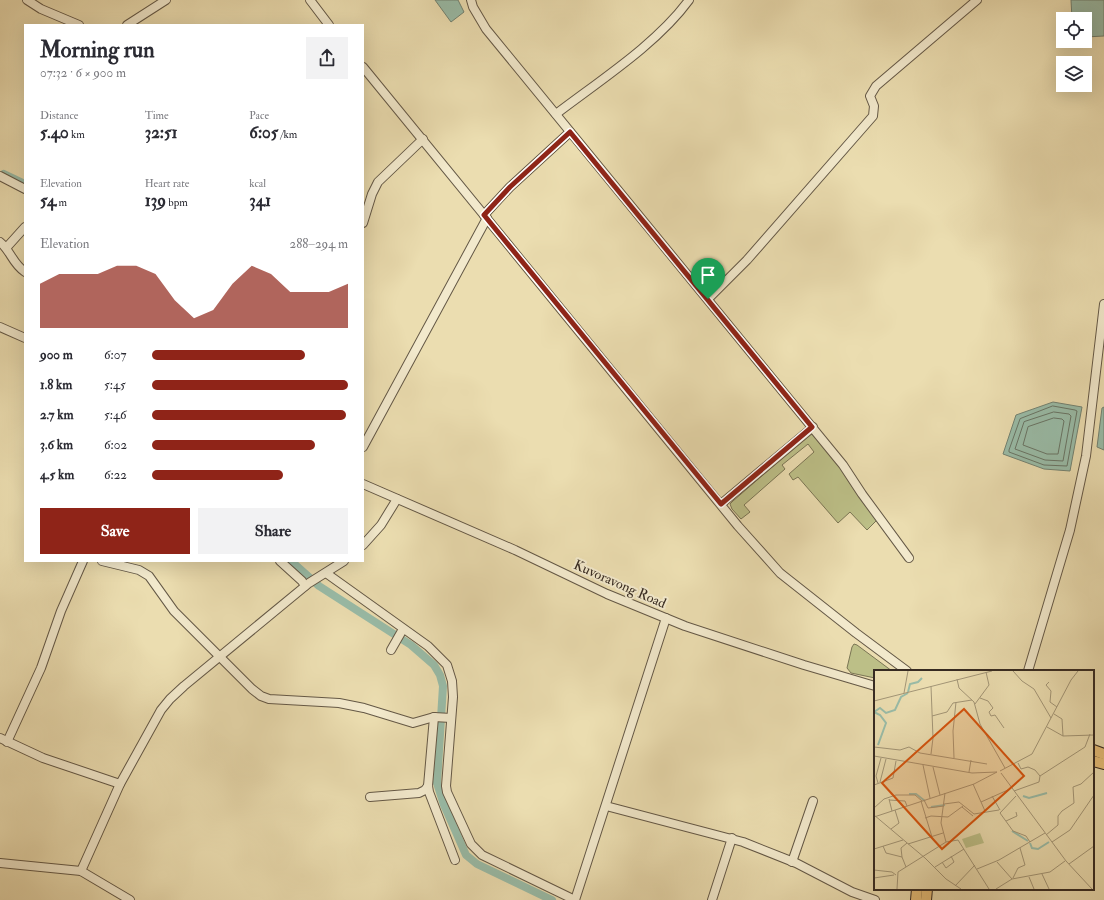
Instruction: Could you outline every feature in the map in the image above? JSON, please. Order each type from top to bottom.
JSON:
[{"type":"main road","points":[[1094,750],[1104,754]]},
{"type":"main road","points":[[1094,761],[1104,764]]},
{"type":"main road","points":[[916,900],[917,890]]},
{"type":"main road","points":[[926,900],[927,890]]},
{"type":"street","points":[[27,0],[41,9],[77,24]]},
{"type":"street","points":[[129,24],[166,0]]},
{"type":"street","points":[[310,0],[328,24]]},
{"type":"street","points":[[471,0],[473,7],[486,29],[843,464],[862,494],[909,558]]},
{"type":"street","points":[[556,114],[646,46],[690,0]]},
{"type":"street","points":[[708,299],[747,260],[873,116],[874,106],[870,96],[876,86],[976,0]]},
{"type":"street","points":[[364,68],[721,504],[780,573],[856,633],[907,670]]},
{"type":"street","points":[[364,445],[486,216],[510,187],[570,132]]},
{"type":"street","points":[[364,220],[372,194],[378,182],[423,139]]},
{"type":"street","points":[[0,176],[24,188]]},
{"type":"street","points":[[24,228],[3,245],[14,262],[24,271]]},
{"type":"street","points":[[1028,670],[1070,530],[1086,456],[1104,304]]},
{"type":"street","points":[[0,327],[24,338]]},
{"type":"street","points":[[721,504],[812,427]]},
{"type":"street","name":"Kuvoravong Road","points":[[364,484],[515,550],[607,594],[685,626],[804,665],[874,686]]},
{"type":"street","points":[[364,544],[381,525],[397,499]]},
{"type":"street","points":[[83,562],[61,611],[41,668],[3,740],[43,758],[120,784]]},
{"type":"street","points":[[106,562],[145,572],[174,611],[252,689],[261,696],[269,699],[339,703],[364,708],[413,723],[434,717],[451,718]]},
{"type":"street","points":[[281,562],[307,584]]},
{"type":"street","points":[[81,871],[120,784],[161,710],[170,699],[307,584],[342,562]]},
{"type":"street","points":[[326,573],[428,646],[447,665],[452,681],[453,697],[446,786],[447,792],[471,844],[482,855],[575,900],[666,618]]},
{"type":"street","points":[[391,650],[403,629]]},
{"type":"street","points":[[434,717],[428,786],[455,860]]},
{"type":"street","points":[[370,797],[419,793],[425,790],[428,786]]},
{"type":"street","points":[[792,862],[813,801]]},
{"type":"street","points":[[606,806],[732,838],[792,862],[852,892],[875,900]]},
{"type":"street","points":[[712,900],[732,838]]},
{"type":"street","points":[[0,863],[81,871],[130,900]]},
{"type":"green space","points":[[810,434],[812,434],[841,466],[878,519],[867,530],[850,512],[838,523],[798,477],[793,480],[789,474],[814,452],[808,444],[782,465],[785,469],[744,505],[750,512],[741,519],[732,509],[730,504],[733,501]]},
{"type":"green space","points":[[854,644],[857,645],[891,670],[874,670],[874,678],[851,673],[847,668]]},
{"type":"water","points":[[435,0],[458,0],[464,12],[451,22]]},
{"type":"water","points":[[1071,0],[1104,0],[1104,36],[1092,37],[1092,12],[1072,12]]},
{"type":"water","points":[[1053,402],[1082,407],[1070,471],[1044,469],[1003,454],[1016,415]]},
{"type":"water","points":[[1104,407],[1104,450],[1097,447],[1102,408]]},
{"type":"waterway","points":[[4,174],[24,184]]},
{"type":"waterway","points":[[292,562],[319,586],[411,645],[434,665],[440,675],[443,686],[437,783],[444,805],[466,855],[477,864],[552,900]]},
{"type":"route","points":[[570,132],[708,299],[812,427],[721,504],[484,215],[510,187],[570,132]]}]
